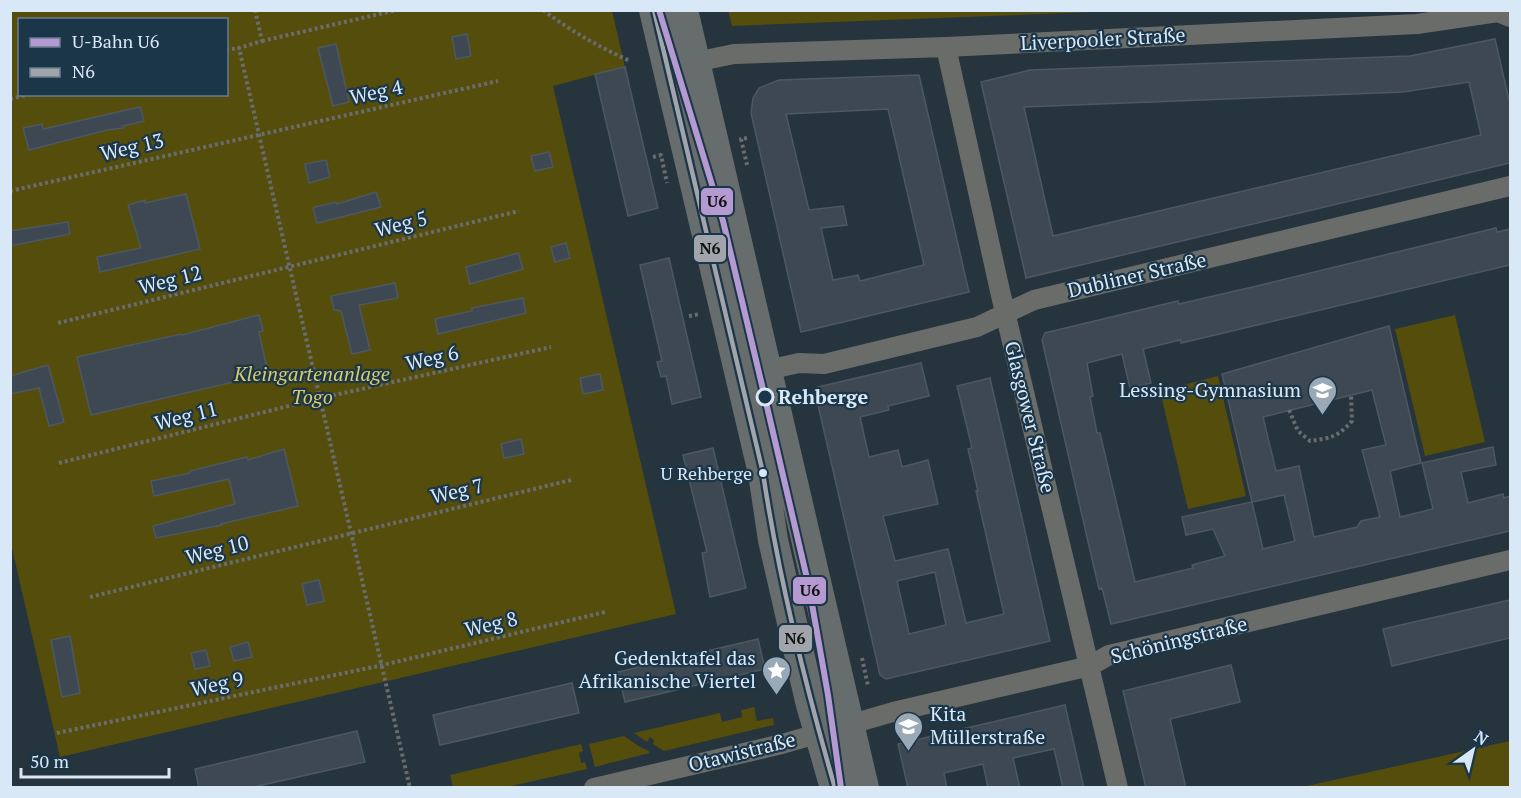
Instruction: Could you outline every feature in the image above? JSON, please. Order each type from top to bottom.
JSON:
[{"type":"main road","points":[[654,10],[763,473],[772,540],[810,701],[835,788]]},
{"type":"main road","points":[[683,10],[864,788]]},
{"type":"street","name":"Liverpooler Straße","points":[[695,62],[734,54],[946,47],[1416,24],[1498,12],[1510,17]]},
{"type":"street","name":"Glasgower Straße","points":[[946,47],[1005,313],[1118,788]]},
{"type":"street","name":"Dubliner Straße","points":[[767,370],[799,363],[824,364],[976,327],[1034,300],[1510,186]]},
{"type":"street","name":"Schöningstraße","points":[[820,732],[893,712],[1090,666],[1109,655],[1510,560]]},
{"type":"street","name":"Otawistraße","points":[[594,788],[782,744],[820,732]]},
{"type":"path","points":[[255,10],[262,42]]},
{"type":"path","points":[[228,50],[397,10]]},
{"type":"path","points":[[543,10],[565,27],[630,61]]},
{"type":"path","points":[[239,48],[410,788]]},
{"type":"path","name":"Weg 4","points":[[260,133],[498,81]]},
{"type":"path","name":"Weg 13","points":[[10,190],[260,133]]},
{"type":"path","points":[[747,138],[741,140],[747,165]]},
{"type":"path","points":[[653,157],[661,156],[667,183]]},
{"type":"path","name":"Weg 5","points":[[290,267],[519,211]]},
{"type":"path","name":"Weg 12","points":[[58,323],[290,267]]},
{"type":"path","points":[[689,316],[699,314]]},
{"type":"path","name":"Weg 6","points":[[321,398],[550,347]]},
{"type":"path","points":[[1289,410],[1298,431],[1310,441],[1327,439],[1341,433],[1352,421],[1351,396]]},
{"type":"path","name":"Weg 11","points":[[59,463],[321,398]]},
{"type":"path","name":"Weg 7","points":[[351,532],[571,480]]},
{"type":"path","name":"Weg 10","points":[[90,597],[351,532]]},
{"type":"path","name":"Weg 8","points":[[383,665],[605,612]]},
{"type":"path","points":[[862,658],[868,686]]},
{"type":"path","name":"Weg 9","points":[[57,733],[383,665]]},
{"type":"green space","points":[[728,10],[1118,10],[1118,11],[732,26]]},
{"type":"green space","name":"Kleingartenanlage Togo","points":[[10,11],[612,11],[625,67],[553,86],[676,614],[60,757],[11,544]]},
{"type":"green space","points":[[1455,315],[1485,442],[1425,456],[1395,329]]},
{"type":"green space","points":[[1218,376],[1246,496],[1188,509],[1160,391]]},
{"type":"green space","points":[[754,707],[757,721],[773,718],[774,725],[664,751],[653,744],[654,740],[650,737],[647,742],[634,733],[720,713],[722,722],[742,717],[741,710]]},
{"type":"green space","points":[[624,736],[649,753],[595,767],[589,744]]},
{"type":"green space","points":[[1510,741],[1510,787],[1302,787]]},
{"type":"green space","points":[[581,744],[583,751],[579,753],[581,763],[585,762],[587,769],[507,787],[453,787],[450,775]]},
{"type":"building","points":[[467,34],[471,56],[456,59],[452,37]]},
{"type":"building","points":[[1495,39],[1510,104],[1510,163],[1026,278],[981,82],[1030,70],[1410,56]],"holes":[[[1469,82],[1481,135],[1053,236],[1024,107],[1403,92]]]},
{"type":"building","points":[[336,44],[349,102],[333,106],[318,48]]},
{"type":"building","points":[[625,67],[658,208],[628,216],[595,74]]},
{"type":"building","points":[[919,75],[969,292],[801,332],[751,113],[753,98],[759,88],[779,80]],"holes":[[[888,109],[924,265],[860,281],[858,275],[833,280],[821,228],[847,225],[843,206],[809,210],[786,114]]]},
{"type":"building","points":[[140,107],[144,121],[123,126],[124,128],[107,130],[29,150],[23,128],[42,124],[43,129]]},
{"type":"building","points":[[549,152],[553,167],[535,171],[531,156]]},
{"type":"building","points":[[326,160],[330,177],[309,183],[305,164]]},
{"type":"building","points":[[376,192],[381,207],[317,223],[313,208],[336,202],[337,204]]},
{"type":"building","points":[[186,194],[200,249],[100,272],[97,257],[141,248],[128,205]]},
{"type":"building","points":[[68,222],[70,234],[10,246],[10,231]]},
{"type":"building","points":[[1496,228],[1497,232],[1510,229],[1510,265],[1181,343],[1180,340],[1143,349],[1151,383],[1130,388],[1122,354],[1087,363],[1093,396],[1090,397],[1097,433],[1100,433],[1135,582],[1193,568],[1192,565],[1225,556],[1213,529],[1186,535],[1182,517],[1252,502],[1222,374],[1389,326],[1421,463],[1390,471],[1400,517],[1433,509],[1422,463],[1493,447],[1496,465],[1461,472],[1468,503],[1503,494],[1504,498],[1510,496],[1510,531],[1111,624],[1102,588],[1099,589],[1042,340],[1045,333],[1178,301],[1179,304]],"holes":[[[1372,390],[1386,445],[1362,450],[1380,517],[1361,521],[1357,527],[1314,537],[1299,466],[1276,471],[1263,417]],[[1284,495],[1295,541],[1263,549],[1252,502]]]},
{"type":"building","points":[[566,243],[570,258],[555,262],[551,247]]},
{"type":"building","points":[[518,253],[523,269],[470,284],[466,267]]},
{"type":"building","points":[[669,258],[701,397],[672,404],[666,376],[661,377],[657,362],[662,361],[640,265]]},
{"type":"building","points":[[395,283],[398,298],[359,305],[370,350],[352,354],[341,311],[334,310],[331,296]]},
{"type":"building","points":[[523,298],[526,313],[438,334],[435,319],[472,311],[472,308]]},
{"type":"building","points":[[259,315],[263,331],[259,332],[268,374],[91,415],[77,357],[182,335]]},
{"type":"building","points":[[921,363],[929,396],[888,406],[889,410],[860,417],[869,457],[898,450],[902,467],[928,460],[938,504],[883,516],[895,561],[948,549],[966,623],[1004,614],[976,491],[978,491],[968,449],[972,448],[957,386],[990,378],[1050,641],[886,679],[880,675],[815,392],[818,387]],"holes":[[[935,572],[946,625],[909,634],[897,581]]]},
{"type":"building","points":[[48,365],[64,422],[49,426],[39,388],[10,394],[10,376]]},
{"type":"building","points":[[600,374],[603,390],[583,394],[580,378]]},
{"type":"building","points":[[521,439],[524,454],[504,458],[501,444]]},
{"type":"building","points":[[713,448],[746,588],[710,597],[702,553],[707,552],[683,455]]},
{"type":"building","points":[[284,449],[298,506],[222,525],[156,538],[153,526],[235,504],[229,479],[154,496],[151,481],[247,457],[248,460]]},
{"type":"building","points":[[319,580],[324,601],[307,605],[302,584]]},
{"type":"building","points":[[1510,600],[1510,638],[1392,666],[1383,629]]},
{"type":"building","points":[[70,636],[80,693],[62,697],[51,640]]},
{"type":"building","points":[[758,639],[765,669],[625,702],[618,672]]},
{"type":"building","points":[[248,642],[252,657],[234,661],[230,647]]},
{"type":"building","points":[[206,650],[210,666],[195,669],[191,653]]},
{"type":"building","points":[[1231,665],[1240,702],[1170,719],[1186,788],[1146,788],[1123,691]]},
{"type":"building","points":[[572,683],[579,713],[440,745],[433,715]]},
{"type":"building","points":[[1065,705],[1084,788],[1063,788],[1054,749],[1013,758],[1020,788],[988,788],[983,764],[944,773],[947,788],[908,788],[898,744]]},
{"type":"building","points":[[357,731],[365,762],[249,788],[199,788],[195,769]]},
{"type":"metro line","name":"U6","points":[[659,10],[723,221],[765,398],[809,587],[841,788]]},
{"type":"transit line","name":"N6","points":[[654,10],[763,473],[794,632],[835,788]]},
{"type":"place","name":"Rehberge","points":[[765,397]]},
{"type":"place","name":"Lessing-Gymnasium","points":[[1322,416]]},
{"type":"place","name":"U Rehberge","points":[[763,473]]},
{"type":"place","name":"Gedenktafel das Afrikanische Viertel","points":[[777,696]]},
{"type":"place","name":"Kita Müllerstraße","points":[[909,752]]}]
